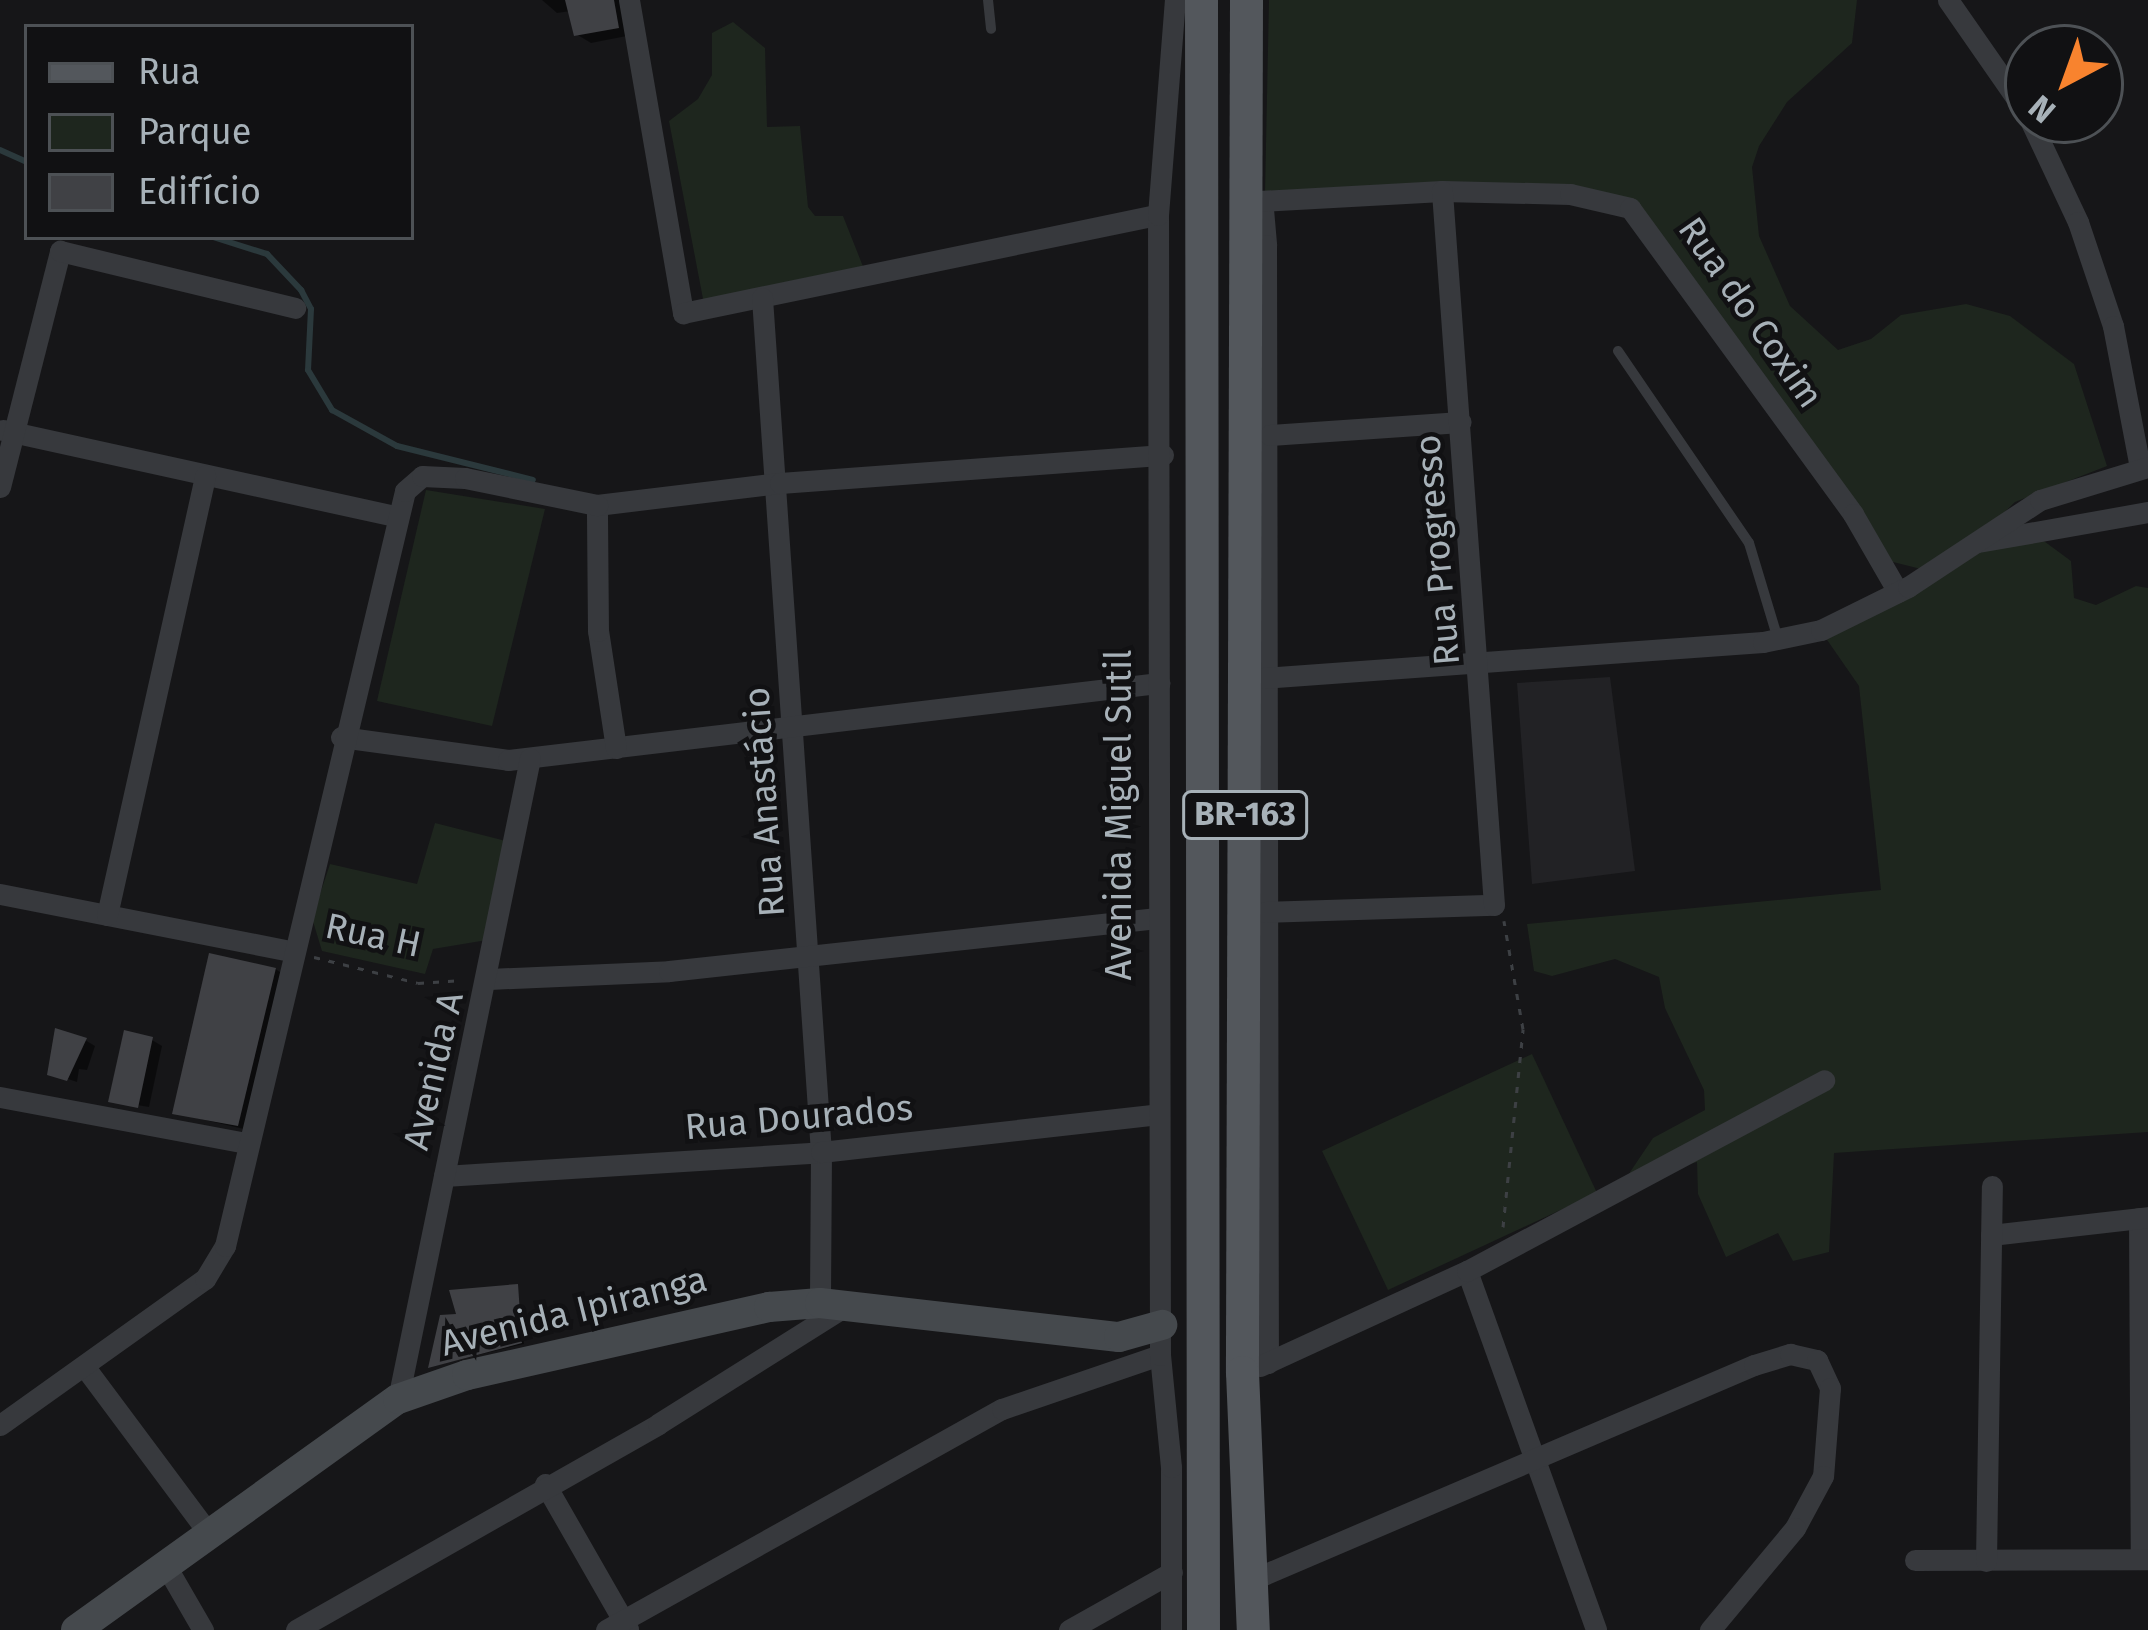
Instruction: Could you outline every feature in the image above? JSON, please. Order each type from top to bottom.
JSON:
[{"type":"main road","name":"BR-163","points":[[1201,0],[1203,1630]]},
{"type":"main road","name":"BR-163","points":[[1246,0],[1252,198],[1253,1630]]},
{"type":"street","points":[[629,0],[683,313],[1158,215]]},
{"type":"street","name":"Avenida Miguel Sutil","points":[[1172,1630],[1161,1340],[1158,215],[1175,0]]},
{"type":"street","points":[[1948,0],[2004,81]]},
{"type":"street","points":[[1263,678],[1481,664],[1778,638],[1821,630],[1898,592],[2040,500],[2144,468],[2113,326],[2078,221],[2042,144]]},
{"type":"street","name":"Rua do Coxim","points":[[1252,198],[1442,191],[1570,194],[1642,216],[1853,514],[1898,592]]},
{"type":"street","name":"Rua Progresso","points":[[1442,191],[1481,664],[1494,905]]},
{"type":"street","points":[[1252,198],[1270,435],[1255,1367],[1467,1271],[1823,1080]]},
{"type":"street","points":[[0,487],[7,431],[60,251],[295,308]]},
{"type":"street","name":"Rua Anastácio","points":[[762,298],[781,483],[792,728],[832,1305]]},
{"type":"street","points":[[1270,435],[1461,422]]},
{"type":"street","points":[[7,431],[394,516]]},
{"type":"street","points":[[0,1424],[205,1279],[225,1246],[245,1143],[394,516],[422,476],[598,505],[781,483],[1162,455]]},
{"type":"street","points":[[107,915],[205,476]]},
{"type":"street","points":[[598,505],[598,631],[616,748]]},
{"type":"street","points":[[1967,544],[2148,512]]},
{"type":"street","points":[[341,736],[530,758],[1159,683]]},
{"type":"street","name":"Avenida A","points":[[398,1399],[489,979],[530,758]]},
{"type":"street","name":"Rua H","points":[[0,894],[291,951]]},
{"type":"street","points":[[1264,912],[1494,905]]},
{"type":"street","points":[[489,979],[669,971],[1157,918]]},
{"type":"street","points":[[0,1097],[245,1143]]},
{"type":"street","name":"Rua Dourados","points":[[444,1176],[820,1152],[1160,1114]]},
{"type":"street","points":[[1986,1561],[1992,1186]]},
{"type":"street","points":[[1915,1560],[2144,1559],[2144,1218],[1991,1235]]},
{"type":"street","points":[[1467,1271],[1596,1630]]},
{"type":"street","points":[[296,1630],[545,1484],[832,1305]]},
{"type":"street","name":"Avenida Ipiranga","points":[[76,1630],[398,1399],[679,1324],[832,1305],[1161,1340]]},
{"type":"street","points":[[545,1484],[619,1627],[1002,1409],[1161,1340]]},
{"type":"street","points":[[1254,1580],[1754,1365],[1790,1354],[1816,1360],[1830,1388],[1823,1476],[1795,1528],[1710,1630]]},
{"type":"street","points":[[84,1366],[209,1534]]},
{"type":"street","points":[[166,1566],[202,1630]]},
{"type":"street","points":[[1069,1630],[1172,1572]]},
{"type":"lane","points":[[988,0],[991,29]]},
{"type":"lane","points":[[1618,351],[1749,543],[1778,638]]},
{"type":"path","points":[[1494,905],[1522,1029],[1500,1253]]},
{"type":"path","name":"Rua H","points":[[291,951],[418,983],[489,979]]},
{"type":"shaded area","points":[[1610,677],[1635,871],[1532,884],[1517,683]]},
{"type":"green space","points":[[1269,0],[1857,0],[1852,43],[1787,102],[1759,146],[1752,167],[1759,236],[1790,306],[1838,350],[1871,339],[1901,315],[1966,304],[2010,316],[2074,364],[2107,466],[2015,502],[1959,556],[2033,533],[2071,561],[2074,598],[2096,605],[2136,586],[2148,588],[2148,1132],[1834,1153],[1829,1252],[1793,1261],[1778,1233],[1726,1257],[1698,1194],[1697,1162],[1622,1184],[1653,1138],[1705,1110],[1704,1090],[1665,1008],[1659,977],[1615,959],[1552,976],[1534,971],[1527,924],[1881,890],[1859,686],[1823,634],[1937,573],[1889,561],[1612,196],[1265,193]]},
{"type":"green space","points":[[733,22],[765,48],[767,127],[800,126],[808,207],[815,216],[843,216],[864,269],[704,304],[669,121],[698,99],[712,75],[712,33]]},
{"type":"green space","points":[[426,490],[545,509],[492,726],[377,701]]},
{"type":"green space","points":[[435,823],[506,841],[487,940],[433,949],[425,974],[322,951],[312,918],[330,864],[417,884]]},
{"type":"green space","points":[[1532,1054],[1597,1193],[1388,1290],[1322,1151]]},
{"type":"building","points":[[565,0],[614,0],[619,28],[574,36]]},
{"type":"building","points":[[209,953],[276,968],[238,1126],[172,1114]]},
{"type":"building","points":[[55,1028],[87,1038],[67,1081],[47,1075]]},
{"type":"building","points":[[124,1030],[153,1037],[138,1108],[108,1102]]},
{"type":"building","points":[[518,1284],[522,1343],[428,1368],[440,1315],[456,1314],[449,1290]]},
{"type":"waterway","points":[[0,150],[24,161]]},
{"type":"waterway","points":[[223,240],[267,254],[301,290],[311,309],[308,370],[332,410],[397,446],[533,480]]}]
